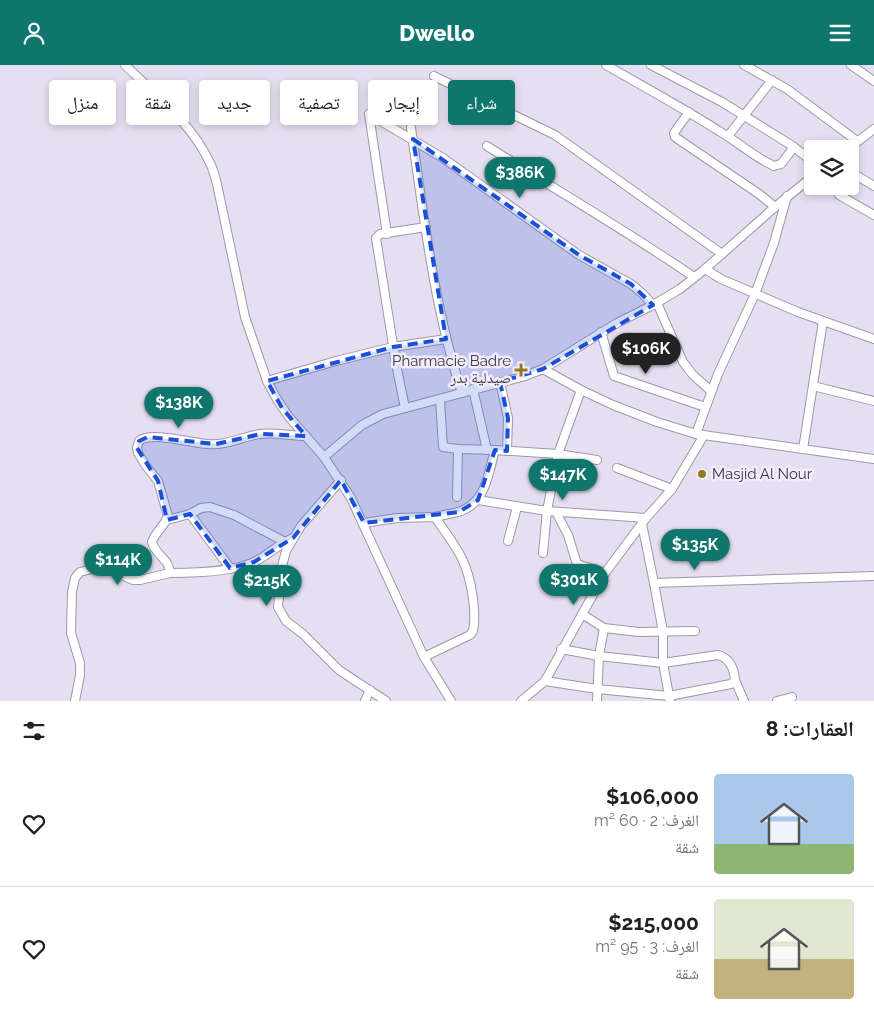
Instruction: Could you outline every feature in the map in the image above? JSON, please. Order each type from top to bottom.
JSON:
[{"type":"street","points":[[125,65],[188,128],[210,162],[217,184],[244,317],[267,381],[282,408],[341,480],[364,523],[424,657],[451,701]]},
{"type":"street","points":[[606,65],[689,112],[774,167],[782,164],[794,147]]},
{"type":"street","points":[[651,65],[745,116],[804,155]]},
{"type":"street","points":[[744,65],[772,80],[816,109],[857,140]]},
{"type":"street","points":[[851,65],[874,81]]},
{"type":"street","points":[[434,76],[555,135],[722,254]]},
{"type":"street","points":[[728,137],[772,80]]},
{"type":"street","points":[[689,112],[674,133],[677,139],[716,164],[775,207]]},
{"type":"street","points":[[387,234],[369,114],[443,158],[579,255],[631,284],[655,304],[683,362],[693,375],[711,391]]},
{"type":"street","points":[[411,128],[446,339],[462,393]]},
{"type":"street","points":[[859,140],[873,131]]},
{"type":"street","points":[[487,146],[642,242],[694,277]]},
{"type":"street","points":[[859,178],[874,186]]},
{"type":"street","points":[[324,457],[362,425],[383,414],[440,400],[472,389],[525,376],[543,369],[602,332],[655,304],[694,277],[804,183]]},
{"type":"street","points":[[839,195],[874,215]]},
{"type":"street","points":[[696,434],[711,391],[755,294],[774,243],[787,197]]},
{"type":"street","points":[[405,408],[376,240],[378,235],[426,227]]},
{"type":"street","points":[[705,269],[721,279],[755,294],[874,339]]},
{"type":"street","points":[[803,449],[823,321]]},
{"type":"street","points":[[602,332],[614,376],[705,407]]},
{"type":"street","points":[[267,381],[393,347],[446,339]]},
{"type":"street","points":[[543,369],[581,391],[626,410],[696,434],[874,459]]},
{"type":"street","points":[[500,382],[508,418],[507,451]]},
{"type":"street","points":[[813,386],[874,401]]},
{"type":"street","points":[[364,523],[397,517],[435,517],[459,512],[472,506],[478,500],[484,490],[491,450],[472,389]]},
{"type":"street","points":[[543,553],[547,511],[558,454],[581,391]]},
{"type":"street","points":[[440,400],[443,424],[442,445],[446,448],[558,454],[597,460]]},
{"type":"street","points":[[170,573],[166,560],[155,551],[152,542],[167,520],[168,515],[158,481],[138,453],[138,443],[142,439],[154,437],[228,444],[261,434],[306,436]]},
{"type":"street","points":[[521,701],[545,681],[605,573],[644,521],[672,489],[704,435]]},
{"type":"street","points":[[457,497],[458,449]]},
{"type":"street","points":[[617,468],[672,489]]},
{"type":"street","points":[[341,480],[313,511],[286,551],[282,567],[278,607],[286,621],[303,634],[339,670],[386,701]]},
{"type":"street","points":[[478,500],[547,511],[644,521]]},
{"type":"street","points":[[167,520],[190,514],[201,508],[210,507],[219,509],[284,542]]},
{"type":"street","points":[[508,541],[517,507]]},
{"type":"street","points":[[556,511],[568,535],[577,564],[605,573]]},
{"type":"street","points":[[190,514],[230,568]]},
{"type":"street","points":[[424,657],[470,635],[475,625],[474,605],[466,570],[458,551],[435,517]]},
{"type":"street","points":[[644,521],[663,632],[663,663],[669,698]]},
{"type":"street","points":[[76,701],[80,663],[71,633],[72,592],[75,578],[80,572],[99,567],[134,580],[140,580],[170,573],[190,573],[230,568],[254,562],[293,538]]},
{"type":"street","points":[[654,583],[874,576]]},
{"type":"street","points":[[582,614],[604,628],[663,632],[695,631]]},
{"type":"street","points":[[597,701],[599,656],[604,628]]},
{"type":"street","points":[[562,649],[599,656],[663,663],[718,655],[724,656],[730,661],[735,680],[744,701]]},
{"type":"street","points":[[545,681],[597,689],[628,697],[669,698],[731,684],[735,680]]},
{"type":"street","points":[[364,701],[370,690]]},
{"type":"street","points":[[777,701],[792,697]]},
{"type":"highlighted area","points":[[413,139],[579,255],[631,284],[653,305],[543,369],[500,382],[508,418],[507,451],[495,450],[478,500],[459,512],[364,523],[341,480],[293,538],[254,562],[230,568],[190,514],[167,520],[158,481],[137,448],[139,441],[148,437],[216,444],[261,434],[306,436],[282,408],[267,381],[393,347],[446,339]]},
{"type":"place","name":"Pharmacie Badre صيدلية بدر","points":[[521,370]]},
{"type":"place","name":"Masjid Al Nour","points":[[702,474]]}]
